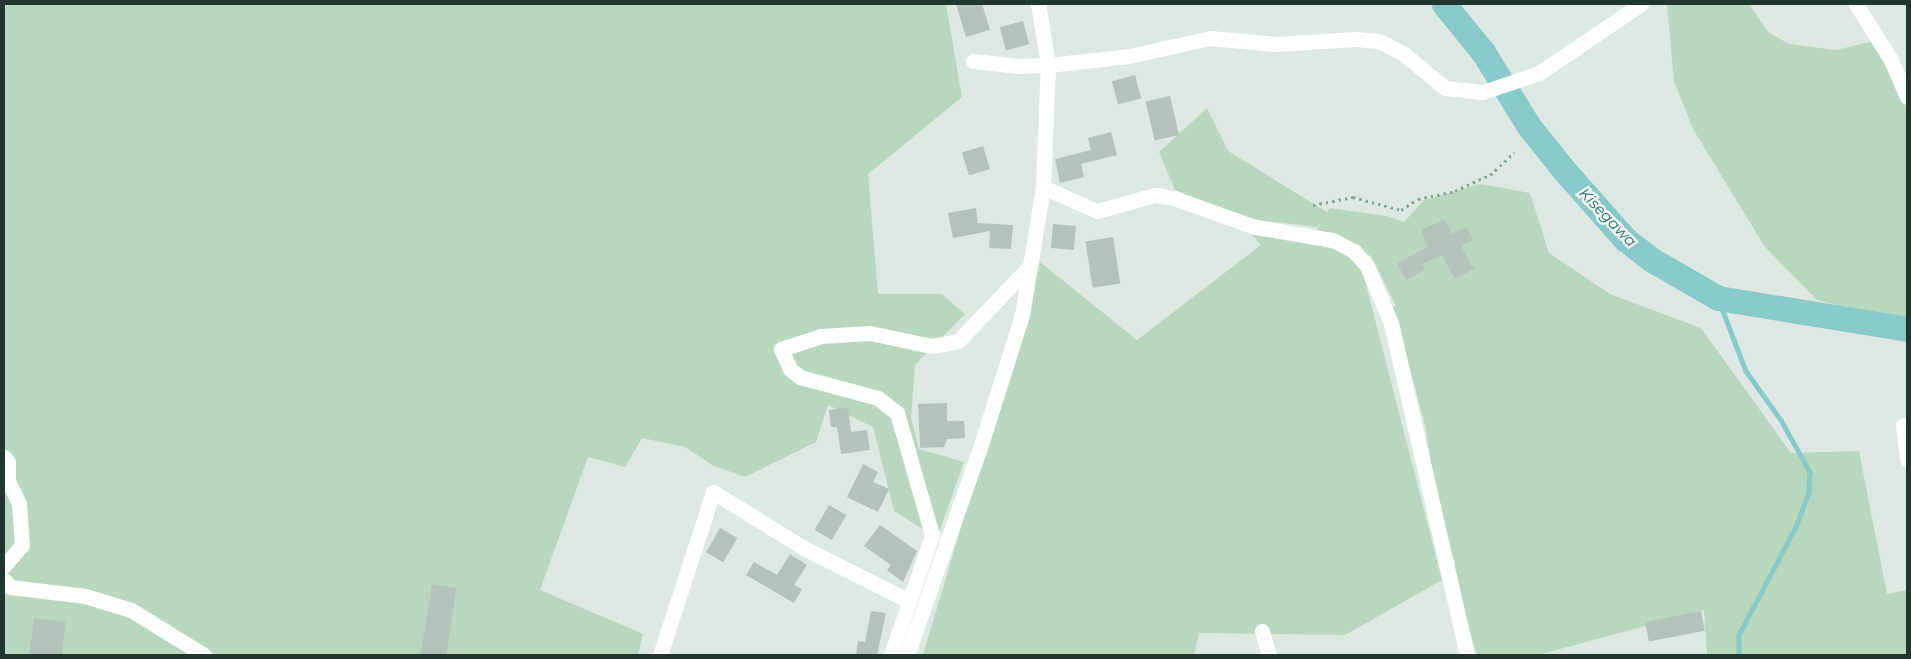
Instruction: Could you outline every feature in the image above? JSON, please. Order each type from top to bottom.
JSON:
[{"type":"street","points":[[907,655],[980,448],[1022,315],[1043,187],[1048,65],[1038,4]]},
{"type":"street","points":[[973,61],[1018,66],[1048,65],[1129,56],[1210,38],[1276,44],[1354,39],[1379,41],[1396,50],[1445,88],[1483,92],[1539,73],[1641,4]]},
{"type":"street","points":[[1856,4],[1891,60],[1907,97]]},
{"type":"street","points":[[1043,187],[1097,211],[1155,195],[1174,198],[1255,226],[1333,240],[1354,251],[1370,273],[1391,323],[1467,655]]},
{"type":"street","points":[[891,655],[932,535],[897,413],[878,398],[800,376],[790,369],[781,349],[821,336],[870,333],[931,346],[958,341],[1030,265]]},
{"type":"street","points":[[1903,425],[1907,460]]},
{"type":"street","points":[[4,457],[8,462],[8,481],[20,504],[22,545],[4,566]]},
{"type":"street","points":[[660,655],[713,492],[804,548],[909,601]]},
{"type":"street","points":[[4,580],[10,587],[85,596],[131,610],[204,655]]},
{"type":"street","points":[[1262,631],[1268,655]]},
{"type":"path","points":[[1313,205],[1353,197],[1401,210],[1418,199],[1455,191],[1490,175],[1514,153]]},
{"type":"green space","points":[[4,4],[946,4],[962,97],[868,174],[878,294],[942,294],[965,314],[915,365],[911,418],[919,449],[964,462],[940,530],[927,532],[894,511],[873,427],[828,405],[816,442],[745,477],[714,466],[685,447],[642,438],[625,467],[588,457],[540,590],[643,634],[638,655],[4,655]]},
{"type":"green space","points":[[1667,4],[1749,4],[1768,32],[1789,44],[1836,50],[1878,40],[1907,108],[1907,324],[1817,300],[1765,247],[1693,129],[1674,81]]},
{"type":"green space","points":[[1207,108],[1228,151],[1327,212],[1330,208],[1386,216],[1404,222],[1424,200],[1480,184],[1530,193],[1549,253],[1610,294],[1701,328],[1791,453],[1859,451],[1887,594],[1907,590],[1907,655],[1707,655],[1704,610],[1538,655],[1477,655],[1469,628],[1455,607],[1455,560],[1443,553],[1426,429],[1393,306],[1396,306],[1371,256],[1315,233],[1320,224],[1316,227],[1243,218],[1175,190],[1159,152]]},
{"type":"green space","points":[[1241,222],[1359,257],[1442,580],[1345,635],[1199,633],[1194,655],[923,655],[1040,262],[1137,340],[1261,245]]},
{"type":"building","points":[[956,4],[982,4],[990,30],[966,37]]},
{"type":"building","points":[[1023,21],[1029,44],[1006,50],[1000,27]]},
{"type":"building","points":[[1135,75],[1141,98],[1118,104],[1112,81]]},
{"type":"building","points":[[1170,96],[1179,135],[1155,141],[1146,102]]},
{"type":"building","points":[[1111,132],[1117,155],[1081,164],[1084,177],[1060,183],[1055,159],[1091,150],[1088,138]]},
{"type":"building","points":[[983,146],[990,169],[969,175],[962,152]]},
{"type":"building","points":[[976,208],[978,223],[1013,225],[1011,249],[989,248],[990,231],[953,238],[948,213]]},
{"type":"building","points":[[1445,219],[1452,234],[1466,227],[1473,240],[1461,246],[1474,269],[1455,279],[1442,255],[1422,264],[1425,270],[1406,280],[1397,263],[1428,247],[1421,230]]},
{"type":"building","points":[[1053,224],[1076,226],[1074,250],[1051,248]]},
{"type":"building","points":[[1113,237],[1120,283],[1093,288],[1085,241]]},
{"type":"building","points":[[947,403],[947,421],[964,421],[965,438],[947,439],[944,447],[920,448],[918,404]]},
{"type":"building","points":[[848,408],[851,432],[867,430],[870,450],[841,454],[837,427],[831,427],[829,410]]},
{"type":"building","points":[[863,464],[878,472],[873,482],[889,489],[878,512],[847,497]]},
{"type":"building","points":[[829,505],[846,515],[832,540],[814,530]]},
{"type":"building","points":[[880,525],[917,551],[903,582],[887,570],[891,565],[864,546]]},
{"type":"building","points":[[720,528],[737,538],[723,562],[706,552]]},
{"type":"building","points":[[790,554],[807,565],[794,585],[802,589],[794,603],[746,575],[754,562],[777,575]]},
{"type":"building","points":[[432,584],[457,588],[446,655],[421,655]]},
{"type":"building","points":[[871,611],[886,613],[877,655],[856,655],[858,641],[865,642]]},
{"type":"building","points":[[1701,611],[1705,631],[1649,642],[1645,622]]},
{"type":"building","points":[[34,618],[66,622],[62,655],[29,655]]},
{"type":"waterway","name":"Kisegawa","points":[[1444,4],[1483,52],[1528,125],[1563,169],[1625,239],[1652,260],[1718,298],[1907,329]]},
{"type":"waterway","points":[[1718,298],[1746,371],[1781,420],[1810,472],[1809,492],[1796,527],[1739,635],[1739,655]]}]
